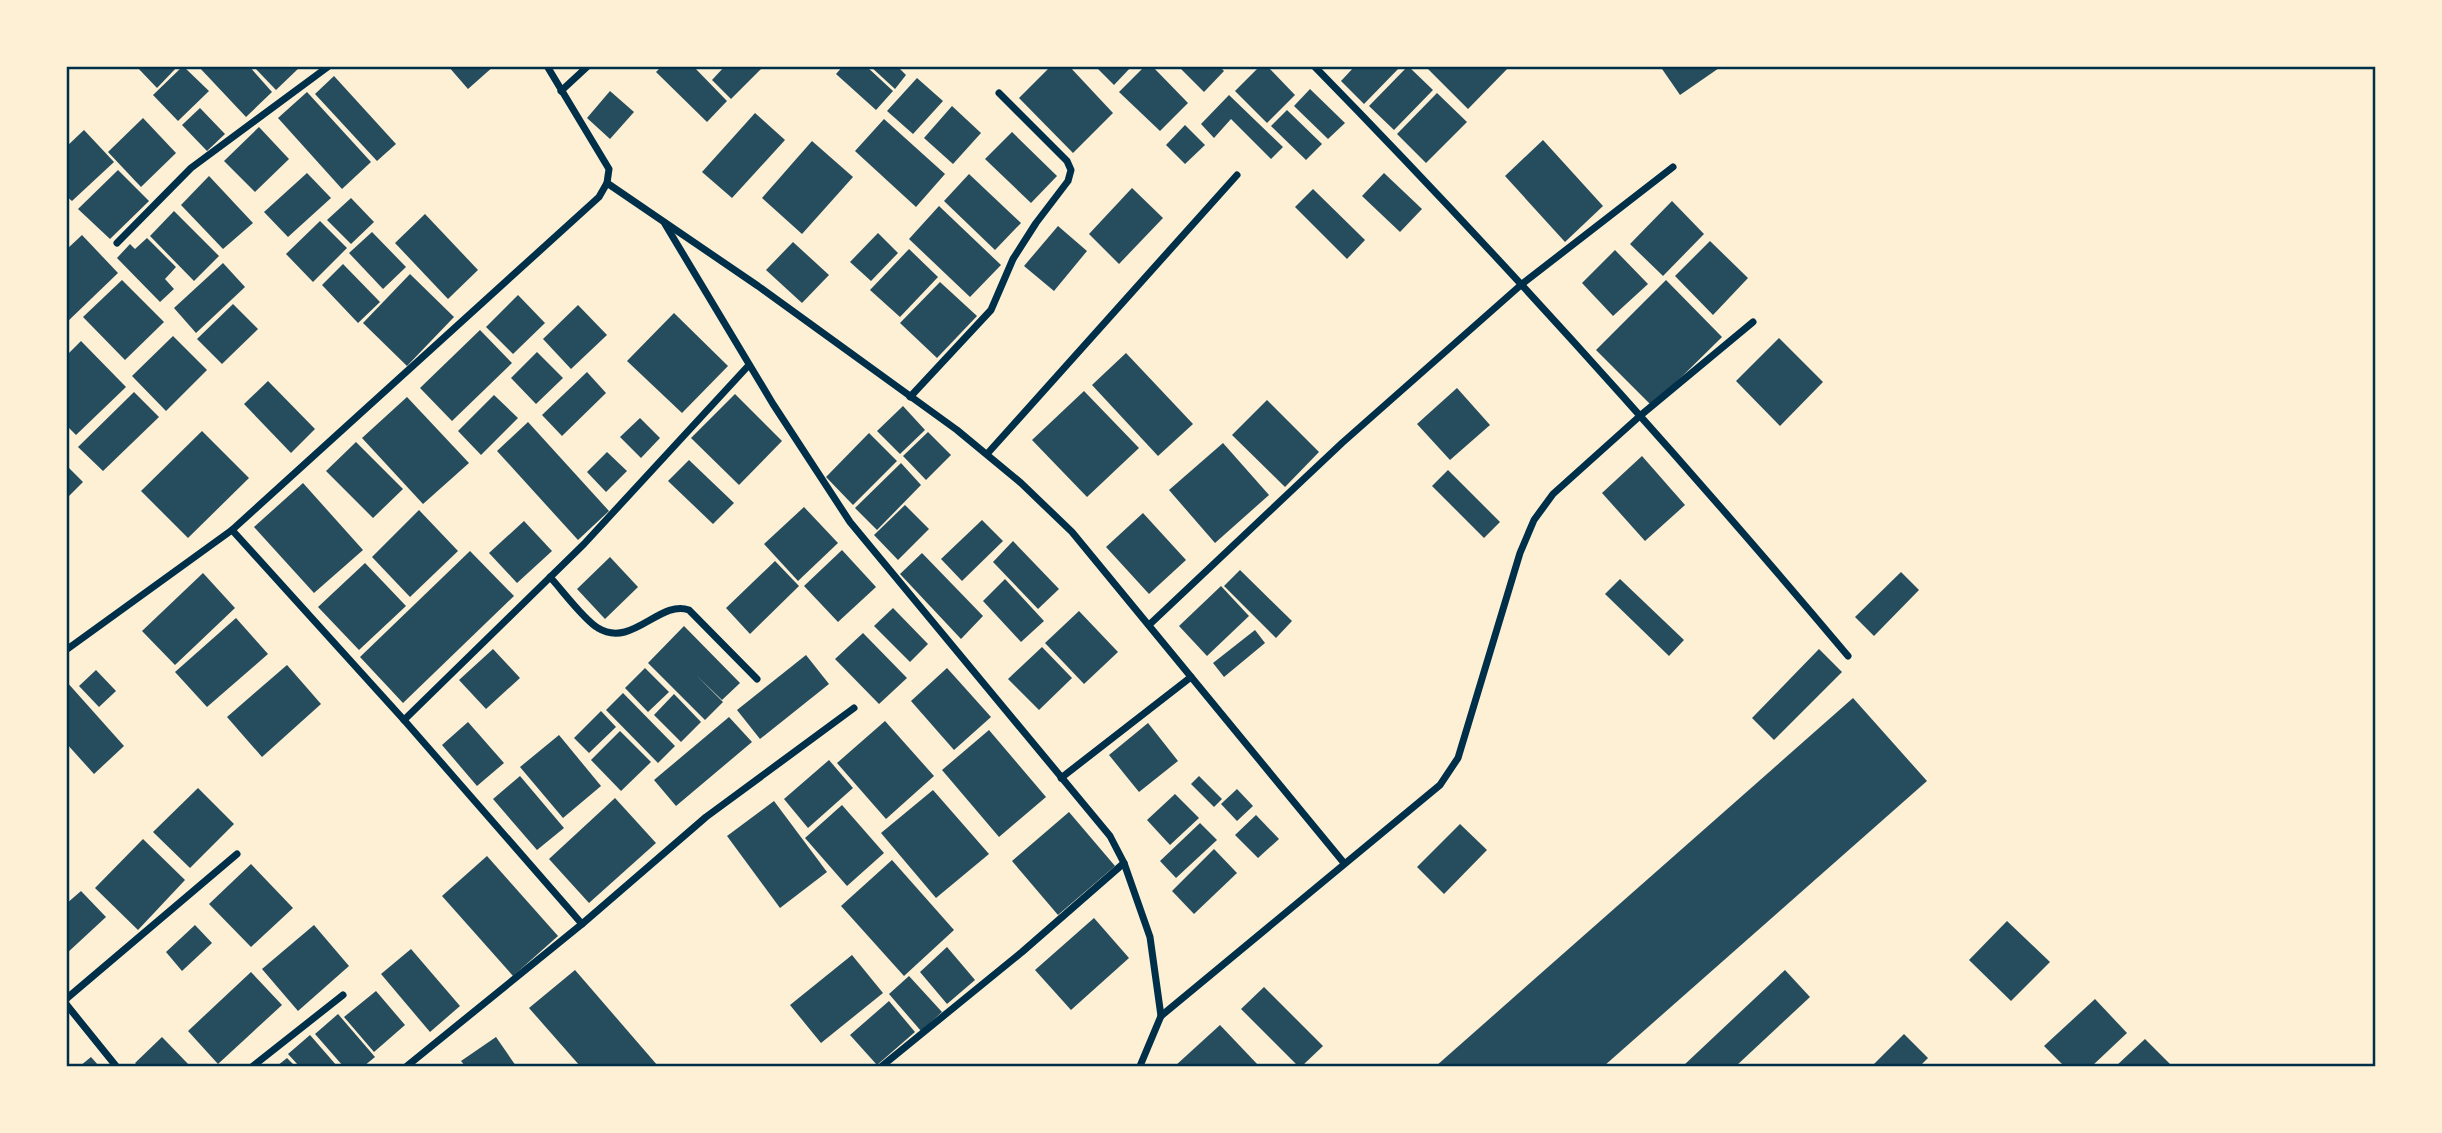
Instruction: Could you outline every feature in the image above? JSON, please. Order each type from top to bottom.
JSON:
[{"type":"street","points":[[117,243],[191,168],[329,66]]},
{"type":"street","points":[[66,650],[232,530],[600,197],[607,183],[609,169],[547,66]]},
{"type":"street","points":[[561,91],[588,66]]},
{"type":"street","points":[[1314,66],[1419,174],[1641,415],[1848,656]]},
{"type":"street","points":[[910,397],[991,310],[1013,259],[1068,181],[1070,170],[1067,161],[999,93]]},
{"type":"street","points":[[1149,625],[1342,443],[1522,284],[1673,167]]},
{"type":"street","points":[[987,454],[1237,175]]},
{"type":"street","points":[[607,183],[910,397],[987,454],[1021,483],[1072,532],[1344,863]]},
{"type":"street","points":[[663,220],[813,469],[850,522],[1110,836],[1124,863],[1150,937],[1161,1016]]},
{"type":"street","points":[[1140,1066],[1161,1016],[1440,785],[1458,758],[1520,553],[1535,520],[1553,494],[1641,415],[1753,322]]},
{"type":"street","points":[[404,720],[584,544],[749,365]]},
{"type":"street","points":[[232,530],[404,720],[582,924]]},
{"type":"street","points":[[550,577],[596,628],[608,633],[624,632],[643,626],[666,612],[681,607],[689,610],[757,678]]},
{"type":"street","points":[[1061,778],[1191,677]]},
{"type":"street","points":[[407,1066],[582,924],[706,817],[854,708]]},
{"type":"street","points":[[116,1066],[66,1002],[237,854]]},
{"type":"street","points":[[882,1066],[1023,952],[1124,863]]},
{"type":"street","points":[[253,1066],[344,995]]},
{"type":"building","points":[[136,66],[178,66],[157,88]]},
{"type":"building","points":[[183,66],[209,91],[178,121],[153,95]]},
{"type":"building","points":[[198,66],[249,66],[272,92],[246,117]]},
{"type":"building","points":[[253,66],[301,66],[276,90]]},
{"type":"building","points":[[448,66],[494,66],[468,89]]},
{"type":"building","points":[[662,66],[693,66],[727,101],[707,122],[656,72]]},
{"type":"building","points":[[725,66],[759,66],[761,69],[731,99],[712,80]]},
{"type":"building","points":[[843,66],[866,66],[893,91],[876,110],[836,74]]},
{"type":"building","points":[[870,66],[897,66],[906,75],[895,89]]},
{"type":"building","points":[[1051,66],[1069,66],[1113,113],[1073,153],[1019,98]]},
{"type":"building","points":[[1095,66],[1132,66],[1114,85]]},
{"type":"building","points":[[1145,66],[1152,66],[1188,103],[1160,131],[1119,92]]},
{"type":"building","points":[[1178,66],[1219,66],[1224,71],[1204,92]]},
{"type":"building","points":[[1260,66],[1267,66],[1295,95],[1267,123],[1235,91]]},
{"type":"building","points":[[1355,66],[1401,66],[1364,104],[1341,81]]},
{"type":"building","points":[[1408,66],[1433,90],[1394,130],[1369,106]]},
{"type":"building","points":[[1425,66],[1510,66],[1468,109]]},
{"type":"building","points":[[1660,66],[1722,66],[1680,95]]},
{"type":"building","points":[[334,76],[396,144],[377,161],[315,94]]},
{"type":"building","points":[[917,78],[943,101],[913,134],[887,111]]},
{"type":"building","points":[[1310,89],[1345,123],[1328,139],[1294,106]]},
{"type":"building","points":[[610,91],[634,112],[610,139],[587,118]]},
{"type":"building","points":[[307,92],[371,162],[342,189],[278,118]]},
{"type":"building","points":[[1437,93],[1467,122],[1426,163],[1397,134]]},
{"type":"building","points":[[1229,95],[1283,147],[1271,159],[1231,119],[1214,138],[1201,124]]},
{"type":"building","points":[[952,106],[981,133],[953,164],[924,138]]},
{"type":"building","points":[[200,108],[225,134],[207,151],[182,125]]},
{"type":"building","points":[[1287,110],[1322,144],[1306,160],[1271,126]]},
{"type":"building","points":[[755,113],[785,140],[732,198],[702,172]]},
{"type":"building","points":[[143,118],[176,153],[141,187],[108,152]]},
{"type":"building","points":[[884,119],[945,174],[916,207],[855,151]]},
{"type":"building","points":[[1185,125],[1205,145],[1185,164],[1166,145]]},
{"type":"building","points":[[259,127],[289,159],[255,192],[224,161]]},
{"type":"building","points":[[84,130],[114,162],[72,201],[66,196],[66,147]]},
{"type":"building","points":[[1012,132],[1057,176],[1031,203],[985,159]]},
{"type":"building","points":[[1543,140],[1603,206],[1565,242],[1505,176]]},
{"type":"building","points":[[812,141],[853,177],[802,234],[762,198]]},
{"type":"building","points":[[118,170],[149,201],[110,239],[78,209]]},
{"type":"building","points":[[307,173],[331,198],[288,237],[264,212]]},
{"type":"building","points":[[1384,173],[1422,209],[1400,232],[1362,196]]},
{"type":"building","points":[[969,174],[1021,223],[995,250],[944,201]]},
{"type":"building","points":[[209,176],[253,223],[223,249],[181,205]]},
{"type":"building","points":[[1132,188],[1163,218],[1119,264],[1089,234]]},
{"type":"building","points":[[1313,189],[1365,240],[1347,259],[1295,207]]},
{"type":"building","points":[[351,198],[374,222],[351,244],[327,220]]},
{"type":"building","points":[[1672,201],[1704,234],[1663,276],[1630,244]]},
{"type":"building","points":[[939,206],[1001,265],[970,297],[909,239]]},
{"type":"building","points":[[174,211],[219,256],[194,281],[150,236]]},
{"type":"building","points":[[425,214],[478,270],[448,299],[395,243]]},
{"type":"building","points":[[320,221],[347,248],[313,282],[286,254]]},
{"type":"building","points":[[1058,226],[1087,251],[1054,291],[1024,266]]},
{"type":"building","points":[[372,232],[406,267],[383,289],[349,253]]},
{"type":"building","points":[[878,233],[898,253],[871,281],[850,262]]},
{"type":"building","points":[[82,235],[118,273],[66,323],[66,250]]},
{"type":"building","points":[[147,238],[176,267],[165,279],[174,289],[160,302],[117,258],[130,244],[135,249]]},
{"type":"building","points":[[1710,241],[1748,278],[1713,315],[1675,276]]},
{"type":"building","points":[[793,242],[829,275],[802,303],[766,270]]},
{"type":"building","points":[[909,249],[938,277],[900,317],[870,290]]},
{"type":"building","points":[[1615,250],[1648,284],[1613,316],[1582,283]]},
{"type":"building","points":[[223,263],[245,287],[196,333],[174,308]]},
{"type":"building","points":[[343,264],[380,302],[358,323],[322,285]]},
{"type":"building","points":[[410,274],[454,317],[407,366],[363,323]]},
{"type":"building","points":[[122,280],[164,322],[125,360],[83,317]]},
{"type":"building","points":[[1666,280],[1722,337],[1652,406],[1596,350]]},
{"type":"building","points":[[940,282],[977,316],[937,358],[900,323]]},
{"type":"building","points":[[518,295],[545,323],[513,354],[486,327]]},
{"type":"building","points":[[233,304],[258,329],[222,364],[197,339]]},
{"type":"building","points":[[578,305],[607,335],[571,369],[543,339]]},
{"type":"building","points":[[674,313],[728,366],[682,413],[627,361]]},
{"type":"building","points":[[480,330],[512,363],[452,421],[420,388]]},
{"type":"building","points":[[173,336],[207,370],[166,411],[132,376]]},
{"type":"building","points":[[1779,338],[1823,382],[1780,426],[1736,381]]},
{"type":"building","points":[[81,341],[126,387],[76,435],[66,425],[66,356]]},
{"type":"building","points":[[537,352],[563,378],[536,404],[511,378]]},
{"type":"building","points":[[1126,353],[1193,424],[1158,456],[1092,385]]},
{"type":"building","points":[[587,372],[606,393],[562,436],[542,415]]},
{"type":"building","points":[[268,381],[315,429],[291,453],[244,404]]},
{"type":"building","points":[[1457,388],[1490,425],[1450,460],[1417,424]]},
{"type":"building","points":[[1084,391],[1139,448],[1087,497],[1032,440]]},
{"type":"building","points":[[134,392],[159,417],[103,471],[78,447]]},
{"type":"building","points":[[735,394],[782,441],[739,485],[691,438]]},
{"type":"building","points":[[494,395],[518,418],[481,455],[458,431]]},
{"type":"building","points":[[407,397],[469,463],[423,504],[362,438]]},
{"type":"building","points":[[1267,400],[1319,452],[1285,487],[1232,435]]},
{"type":"building","points":[[903,406],[925,430],[900,454],[877,431]]},
{"type":"building","points":[[640,418],[660,438],[641,458],[620,437]]},
{"type":"building","points":[[528,422],[609,511],[578,540],[497,451]]},
{"type":"building","points":[[202,431],[249,478],[188,538],[141,491]]},
{"type":"building","points":[[928,432],[951,455],[926,480],[903,456]]},
{"type":"building","points":[[869,433],[897,461],[853,505],[826,477]]},
{"type":"building","points":[[356,442],[403,489],[373,518],[326,471]]},
{"type":"building","points":[[1223,443],[1269,495],[1215,543],[1169,490]]},
{"type":"building","points":[[607,452],[627,471],[606,492],[587,472]]},
{"type":"building","points":[[1642,456],[1685,505],[1645,541],[1602,493]]},
{"type":"building","points":[[689,460],[734,503],[713,524],[668,481]]},
{"type":"building","points":[[901,463],[921,485],[877,530],[855,508]]},
{"type":"building","points":[[66,465],[83,482],[66,499]]},
{"type":"building","points":[[1448,470],[1500,522],[1484,538],[1432,486]]},
{"type":"building","points":[[303,483],[363,550],[314,593],[254,527]]},
{"type":"building","points":[[905,505],[929,529],[898,560],[874,535]]},
{"type":"building","points":[[804,507],[838,543],[798,581],[764,544]]},
{"type":"building","points":[[419,510],[458,551],[410,597],[372,557]]},
{"type":"building","points":[[1143,513],[1186,560],[1149,594],[1106,547]]},
{"type":"building","points":[[982,520],[1003,541],[962,581],[941,559]]},
{"type":"building","points":[[524,521],[552,551],[517,583],[489,553]]},
{"type":"building","points":[[1013,541],[1059,589],[1038,609],[993,562]]},
{"type":"building","points":[[842,550],[876,587],[838,622],[804,586]]},
{"type":"building","points":[[470,551],[514,596],[403,703],[360,657]]},
{"type":"building","points":[[922,553],[983,616],[961,639],[900,574]]},
{"type":"building","points":[[610,557],[638,587],[605,619],[577,589]]},
{"type":"building","points":[[775,561],[799,586],[750,634],[726,608]]},
{"type":"building","points":[[365,563],[406,606],[359,650],[318,607]]},
{"type":"building","points":[[1240,570],[1292,621],[1276,638],[1224,586]]},
{"type":"building","points":[[1901,572],[1919,590],[1874,636],[1855,617]]},
{"type":"building","points":[[203,573],[235,608],[175,665],[142,631]]},
{"type":"building","points":[[1005,579],[1044,621],[1021,642],[983,601]]},
{"type":"building","points":[[1620,579],[1684,640],[1669,656],[1605,594]]},
{"type":"building","points":[[1221,586],[1249,616],[1207,656],[1179,626]]},
{"type":"building","points":[[893,608],[928,644],[910,662],[874,626]]},
{"type":"building","points":[[1079,611],[1118,652],[1084,684],[1045,643]]},
{"type":"building","points":[[236,618],[268,654],[207,707],[175,672]]},
{"type":"building","points":[[684,626],[740,683],[722,700],[697,676],[723,702],[705,720],[648,663]]},
{"type":"building","points":[[1255,630],[1265,643],[1224,677],[1213,663]]},
{"type":"building","points":[[863,633],[907,678],[879,704],[835,659]]},
{"type":"building","points":[[1042,647],[1072,678],[1039,710],[1008,679]]},
{"type":"building","points":[[493,649],[520,678],[486,709],[459,680]]},
{"type":"building","points":[[1819,649],[1842,672],[1774,740],[1752,718]]},
{"type":"building","points":[[806,655],[829,684],[760,739],[737,710]]},
{"type":"building","points":[[287,665],[321,704],[262,757],[227,717]]},
{"type":"building","points":[[645,668],[669,692],[648,712],[625,688]]},
{"type":"building","points":[[947,668],[991,717],[954,750],[911,701]]},
{"type":"building","points":[[96,670],[116,691],[99,707],[79,686]]},
{"type":"building","points":[[66,681],[124,746],[94,774],[66,743]]},
{"type":"building","points":[[623,693],[675,746],[658,763],[606,710]]},
{"type":"building","points":[[674,694],[701,722],[681,742],[654,715]]},
{"type":"building","points":[[1853,698],[1927,781],[1604,1066],[1436,1066]]},
{"type":"building","points":[[601,711],[616,727],[589,753],[574,738]]},
{"type":"building","points":[[729,717],[752,742],[676,806],[654,780]]},
{"type":"building","points":[[885,721],[934,776],[886,819],[837,763]]},
{"type":"building","points":[[468,722],[504,763],[477,786],[442,745]]},
{"type":"building","points":[[1148,723],[1178,761],[1139,792],[1109,755]]},
{"type":"building","points":[[989,730],[1046,797],[999,837],[942,770]]},
{"type":"building","points":[[620,731],[651,762],[621,791],[591,760]]},
{"type":"building","points":[[559,735],[601,786],[563,818],[520,767]]},
{"type":"building","points":[[829,760],[853,788],[808,828],[784,799]]},
{"type":"building","points":[[520,776],[564,828],[537,850],[493,799]]},
{"type":"building","points":[[1199,776],[1222,799],[1214,807],[1191,784]]},
{"type":"building","points":[[198,788],[234,824],[190,868],[153,832]]},
{"type":"building","points":[[1237,789],[1253,806],[1237,821],[1221,804]]},
{"type":"building","points":[[933,790],[989,854],[936,898],[881,833]]},
{"type":"building","points":[[1175,794],[1199,818],[1170,845],[1147,820]]},
{"type":"building","points":[[615,798],[656,843],[589,903],[549,859]]},
{"type":"building","points":[[774,801],[827,872],[780,908],[727,836]]},
{"type":"building","points":[[842,805],[884,853],[847,886],[805,838]]},
{"type":"building","points":[[1069,812],[1115,866],[1058,915],[1012,861]]},
{"type":"building","points":[[1256,815],[1279,839],[1258,858],[1235,835]]},
{"type":"building","points":[[1200,823],[1217,840],[1176,878],[1160,861]]},
{"type":"building","points":[[1460,824],[1487,850],[1444,894],[1417,867]]},
{"type":"building","points":[[143,839],[185,880],[138,930],[95,888]]},
{"type":"building","points":[[1214,849],[1237,873],[1194,914],[1172,891]]},
{"type":"building","points":[[487,856],[558,936],[513,976],[442,896]]},
{"type":"building","points":[[892,860],[954,930],[904,976],[841,906]]},
{"type":"building","points":[[251,864],[293,908],[251,947],[209,904]]},
{"type":"building","points":[[81,891],[106,917],[66,954],[66,904]]},
{"type":"building","points":[[1094,918],[1129,958],[1071,1010],[1035,970]]},
{"type":"building","points":[[2007,921],[2050,962],[2011,1001],[1969,960]]},
{"type":"building","points":[[195,925],[212,943],[182,971],[166,952]]},
{"type":"building","points":[[314,925],[349,966],[298,1011],[262,969]]},
{"type":"building","points":[[947,947],[975,980],[947,1004],[920,972]]},
{"type":"building","points":[[411,949],[460,1006],[430,1032],[381,974]]},
{"type":"building","points":[[852,955],[883,993],[821,1043],[790,1005]]},
{"type":"building","points":[[575,970],[658,1066],[580,1066],[529,1008]]},
{"type":"building","points":[[1785,970],[1810,997],[1736,1066],[1683,1066]]},
{"type":"building","points":[[251,972],[282,1005],[218,1064],[188,1031]]},
{"type":"building","points":[[909,976],[942,1012],[921,1031],[889,994]]},
{"type":"building","points":[[1264,987],[1323,1046],[1302,1066],[1298,1066],[1241,1009]]},
{"type":"building","points":[[376,991],[405,1025],[374,1052],[344,1017]]},
{"type":"building","points":[[2095,999],[2127,1033],[2092,1066],[2064,1066],[2044,1046]]},
{"type":"building","points":[[889,1001],[915,1032],[877,1065],[850,1035]]},
{"type":"building","points":[[338,1014],[375,1057],[364,1066],[343,1066],[315,1034]]},
{"type":"building","points":[[1220,1025],[1259,1066],[1175,1066]]},
{"type":"building","points":[[1904,1034],[1928,1058],[1920,1066],[1872,1066]]},
{"type":"building","points":[[310,1035],[337,1066],[299,1066],[288,1054]]},
{"type":"building","points":[[162,1037],[190,1066],[138,1066],[135,1063]]},
{"type":"building","points":[[496,1037],[516,1066],[465,1066],[461,1061]]},
{"type":"building","points":[[2145,1039],[2172,1066],[2116,1066]]},
{"type":"building","points":[[91,1057],[99,1066],[80,1066]]},
{"type":"building","points":[[287,1058],[295,1066],[277,1066]]}]
